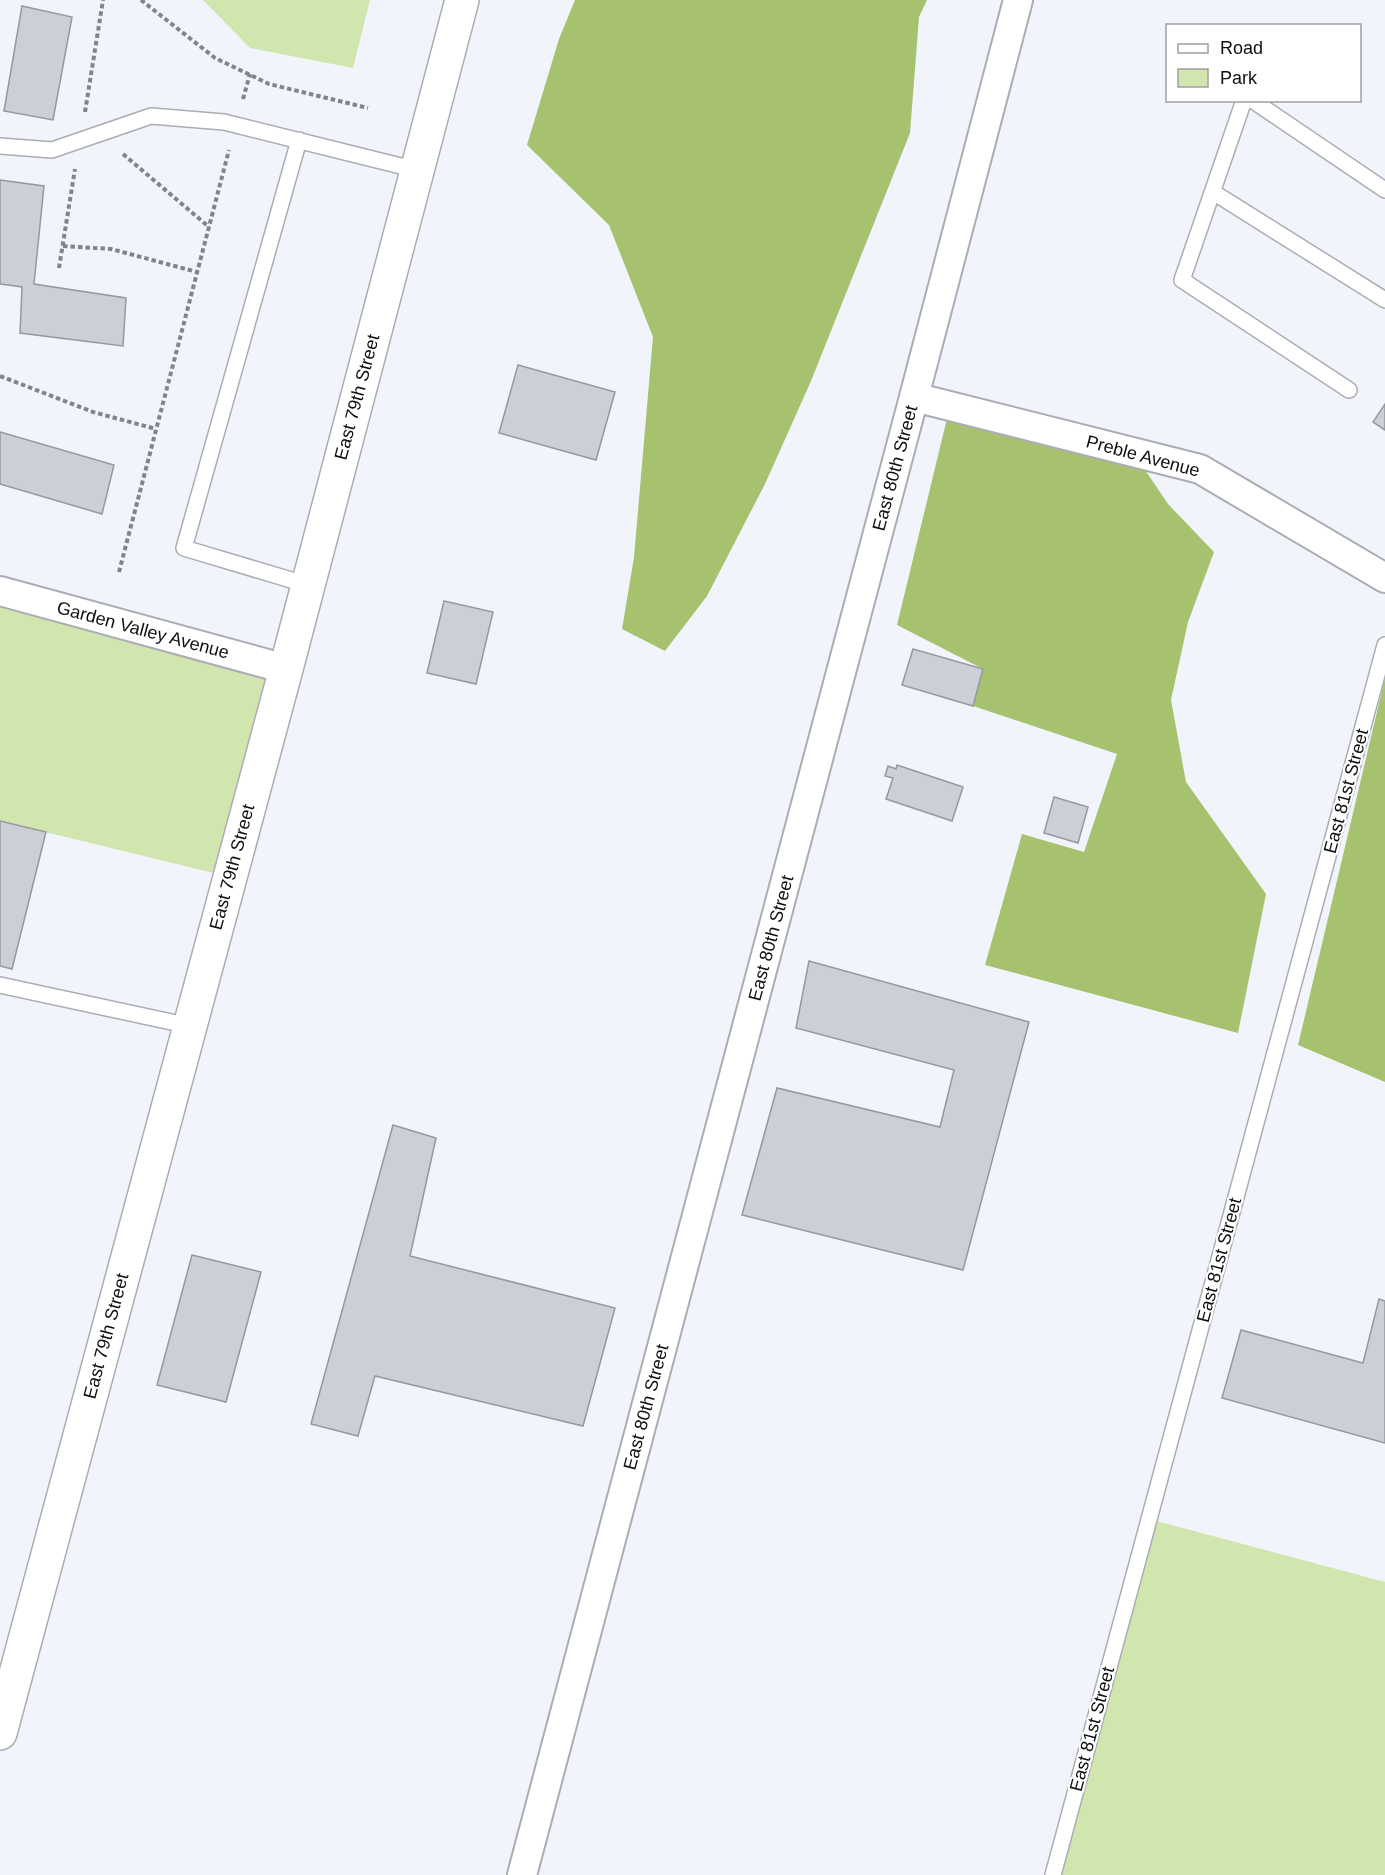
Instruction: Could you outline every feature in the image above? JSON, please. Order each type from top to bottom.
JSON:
[{"type":"main road","name":"East 79th Street","points":[[0,1733],[286,669],[462,0]]},
{"type":"street","name":"East 80th Street","points":[[522,1875],[1018,0]]},
{"type":"street","name":"Preble Avenue","points":[[914,397],[1200,469],[1385,578]]},
{"type":"street","name":"Garden Valley Avenue","points":[[0,591],[286,669]]},
{"type":"lane","points":[[1243,102],[1182,280],[1349,390]]},
{"type":"lane","points":[[1255,102],[1385,190]]},
{"type":"lane","points":[[0,146],[52,150],[151,116],[236,124],[417,170]]},
{"type":"lane","points":[[299,140],[184,548],[308,585]]},
{"type":"lane","points":[[1213,192],[1385,300]]},
{"type":"lane","name":"East 81st Street","points":[[1053,1875],[1385,645]]},
{"type":"lane","points":[[0,985],[190,1026]]},
{"type":"path","points":[[141,0],[215,58],[269,84],[368,108]]},
{"type":"path","points":[[119,572],[249,74]]},
{"type":"path","points":[[100,134],[209,228]]},
{"type":"path","points":[[63,246],[111,249],[197,272]]},
{"type":"path","points":[[0,376],[93,412],[156,429]]},
{"type":"green space","points":[[203,0],[370,0],[353,68],[250,48]]},
{"type":"green space","points":[[575,0],[927,0],[919,17],[910,133],[811,381],[765,484],[707,596],[665,651],[622,629],[634,557],[653,337],[609,225],[527,145],[559,39]]},
{"type":"green space","points":[[950,406],[1133,452],[1168,504],[1214,552],[1188,622],[1171,700],[1186,782],[1266,894],[1238,1033],[985,965],[1022,834],[1084,852],[1117,754],[973,706],[983,669],[897,625]]},
{"type":"green space","points":[[0,591],[286,669],[230,877],[0,821]]},
{"type":"green space","points":[[1385,678],[1385,1082],[1298,1045]]},
{"type":"green space","points":[[1149,1519],[1385,1582],[1385,1875],[1053,1875]]},
{"type":"building","points":[[22,6],[72,17],[53,120],[4,111]]},
{"type":"building","points":[[0,180],[44,186],[34,284],[126,298],[123,346],[20,333],[22,287],[0,284]]},
{"type":"building","points":[[518,365],[615,392],[596,460],[499,433]]},
{"type":"building","points":[[1385,404],[1385,430],[1373,422]]},
{"type":"building","points":[[0,432],[114,465],[102,514],[0,484]]},
{"type":"building","points":[[444,601],[493,612],[476,684],[427,673]]},
{"type":"building","points":[[913,649],[983,669],[973,706],[902,685]]},
{"type":"building","points":[[897,765],[963,787],[952,821],[886,799],[893,778],[885,776],[888,766],[896,769]]},
{"type":"building","points":[[1054,797],[1088,807],[1078,843],[1044,833]]},
{"type":"building","points":[[0,821],[46,832],[12,969],[0,966]]},
{"type":"building","points":[[809,961],[1029,1022],[963,1270],[742,1215],[777,1088],[940,1127],[954,1070],[796,1028]]},
{"type":"building","points":[[393,1125],[436,1138],[410,1256],[615,1308],[583,1426],[375,1376],[358,1436],[311,1424]]},
{"type":"building","points":[[192,1255],[261,1272],[226,1402],[157,1385]]},
{"type":"building","points":[[1379,1299],[1385,1301],[1385,1443],[1222,1398],[1241,1330],[1363,1363]]}]
